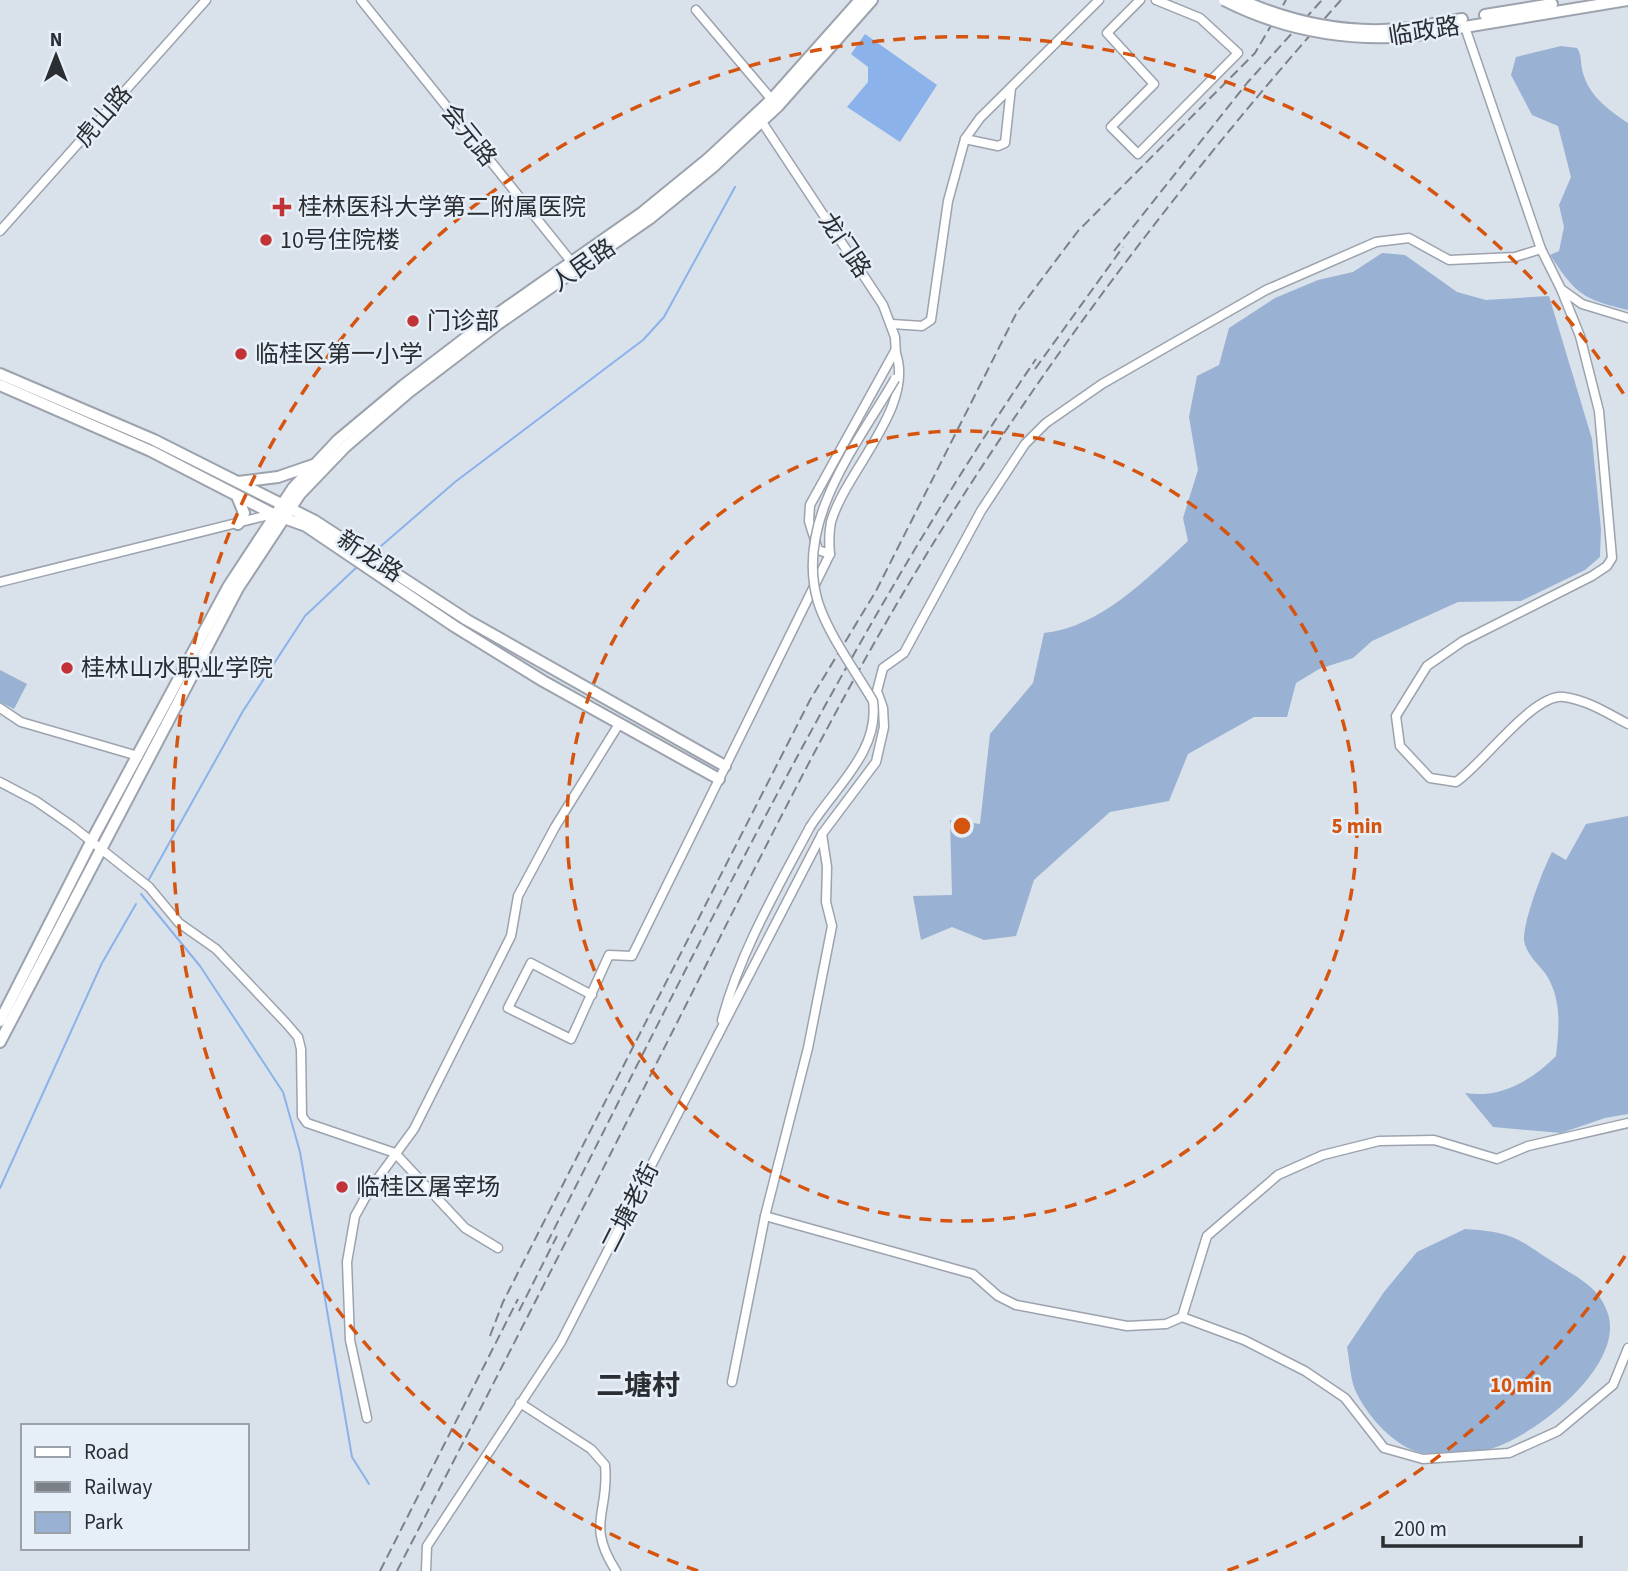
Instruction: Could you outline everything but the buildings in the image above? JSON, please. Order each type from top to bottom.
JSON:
[{"type":"main road","name":"人民路","points":[[282,511],[316,464],[338,440],[404,385],[682,193],[762,122],[860,0]]},
{"type":"main road","name":"人民路","points":[[282,511],[345,447],[388,409],[676,186],[775,103],[872,0]]},
{"type":"main road","name":"临政路","points":[[1224,0],[1254,15],[1310,30],[1360,38],[1628,0]]},
{"type":"main road","name":"临政路","points":[[1241,0],[1272,13],[1331,27],[1411,32],[1578,0]]},
{"type":"main road","name":"新龙路","points":[[0,374],[154,440],[238,482],[282,511],[343,543],[467,620],[725,766]]},
{"type":"main road","name":"新龙路","points":[[0,385],[151,451],[237,496],[282,511]]},
{"type":"main road","points":[[238,482],[278,477],[316,464]]},
{"type":"main road","points":[[237,496],[244,513],[238,524]]},
{"type":"main road","points":[[0,1042],[138,756],[228,587],[282,511]]},
{"type":"main road","points":[[0,1021],[96,843],[282,511]]},
{"type":"main road","name":"新龙路","points":[[375,564],[454,625],[619,724],[719,779]]},
{"type":"street","name":"虎山路","points":[[0,231],[206,0]]},
{"type":"street","name":"会元路","points":[[361,0],[574,266]]},
{"type":"street","points":[[892,324],[922,326],[931,320],[950,189],[970,129],[1099,0]]},
{"type":"street","points":[[1140,0],[1107,33],[1154,84],[1111,127],[1138,154],[1238,53],[1200,18],[1156,0]]},
{"type":"street","points":[[696,10],[775,103]]},
{"type":"street","points":[[1467,33],[1541,249],[1562,289],[1580,336],[1599,411],[1612,558],[1607,566],[1592,576],[1463,641],[1427,666],[1396,716],[1400,746],[1430,778],[1456,782],[1473,770],[1535,705],[1560,696],[1585,702],[1628,724]]},
{"type":"street","points":[[965,139],[998,146],[1005,143],[1011,88]]},
{"type":"street","name":"龙门路","points":[[762,122],[874,288],[892,324],[895,379]]},
{"type":"street","points":[[717,1037],[822,834],[876,762],[884,727],[883,708],[877,691],[883,668],[904,653],[981,511],[1025,444],[1046,423],[1102,384],[1266,290],[1376,242],[1409,238],[1450,260],[1515,257],[1541,249]]},
{"type":"street","points":[[1562,289],[1582,304],[1628,318]]},
{"type":"street","points":[[830,554],[818,550],[809,522],[810,505],[895,351]]},
{"type":"street","points":[[592,995],[531,963],[508,1008],[571,1040],[592,995],[610,955],[632,956],[830,554],[831,522],[897,395],[901,366],[895,351]]},
{"type":"street","name":"二塘老街","points":[[426,1571],[427,1546],[561,1342],[717,1037],[729,991],[765,910],[810,827],[863,754],[876,719],[873,701],[818,603],[813,573],[816,532],[828,494],[895,379]]},
{"type":"street","points":[[0,582],[282,511]]},
{"type":"street","points":[[0,708],[21,722],[138,756]]},
{"type":"street","points":[[367,1418],[350,1340],[347,1262],[355,1216],[395,1153],[405,1143],[422,1113],[511,936],[518,896],[555,827],[619,724]]},
{"type":"street","points":[[0,782],[36,800],[96,843],[150,888],[179,923],[216,949],[293,1031],[301,1049],[302,1116],[307,1123],[395,1153],[465,1228],[498,1248]]},
{"type":"street","points":[[732,1382],[765,1216],[807,1048],[832,926],[826,902],[827,867],[822,834]]},
{"type":"street","points":[[1182,1317],[1207,1236],[1278,1175],[1312,1160],[1379,1141],[1434,1140],[1497,1159],[1528,1146],[1628,1123]]},
{"type":"street","points":[[765,1216],[973,1274],[998,1296],[1016,1305],[1127,1326],[1166,1324],[1182,1317],[1244,1340],[1305,1371],[1345,1398],[1384,1448],[1423,1459],[1509,1453],[1559,1432],[1613,1385],[1628,1348]]},
{"type":"street","points":[[520,1403],[591,1449],[605,1465],[599,1535],[604,1552],[616,1571]]},
{"type":"green space","points":[[1561,46],[1577,48],[1585,78],[1593,94],[1628,123],[1628,310],[1600,302],[1582,293],[1567,279],[1550,255],[1559,251],[1564,227],[1559,205],[1571,177],[1558,126],[1532,115],[1511,75],[1516,57]]},
{"type":"green space","points":[[1382,253],[1405,255],[1457,292],[1486,300],[1549,296],[1592,439],[1601,529],[1600,557],[1585,570],[1521,601],[1458,602],[1372,641],[1353,658],[1319,669],[1296,683],[1287,717],[1254,717],[1188,754],[1169,801],[1110,812],[1034,880],[1016,936],[984,940],[952,927],[921,940],[913,896],[952,895],[950,820],[980,824],[990,734],[1033,683],[1044,633],[1084,622],[1122,599],[1188,541],[1183,518],[1198,470],[1189,417],[1197,376],[1219,365],[1229,328],[1275,298],[1318,280],[1353,272]]},
{"type":"green space","points":[[0,670],[27,684],[14,709],[0,702]]},
{"type":"green space","points":[[1628,816],[1628,1114],[1605,1118],[1561,1133],[1493,1127],[1465,1093],[1491,1093],[1515,1086],[1537,1073],[1556,1056],[1558,1025],[1555,995],[1547,976],[1530,955],[1524,940],[1530,909],[1548,860],[1552,852],[1566,860],[1586,824]]},
{"type":"green space","points":[[1465,1229],[1508,1235],[1583,1281],[1605,1305],[1609,1335],[1602,1356],[1589,1378],[1549,1417],[1526,1432],[1486,1450],[1422,1453],[1402,1445],[1368,1412],[1355,1389],[1347,1347],[1384,1292],[1417,1252]]},
{"type":"shaded area","points":[[865,34],[937,85],[900,142],[847,107],[868,82],[868,67],[851,54]]},
{"type":"waterway","points":[[373,553],[455,482],[643,340],[664,317],[735,187]]},
{"type":"waterway","points":[[148,881],[243,711],[305,616],[358,566]]},
{"type":"waterway","points":[[141,894],[200,966],[283,1092],[300,1152],[352,1457],[369,1484]]},
{"type":"waterway","points":[[0,1188],[102,963],[136,904]]},
{"type":"railway","points":[[490,1336],[503,1302],[810,700],[876,591],[1017,312],[1078,231],[1255,53],[1286,0]]},
{"type":"railway","points":[[1114,251],[1247,83],[1322,0]]},
{"type":"railway","points":[[397,1571],[800,780],[917,570],[1013,420],[1116,275],[1225,135],[1341,0]]},
{"type":"railway","points":[[1035,369],[1123,247]]},
{"type":"railway","points":[[547,1243],[719,905],[838,682],[967,465],[1036,359]]},
{"type":"railway","points":[[519,1311],[557,1236]]},
{"type":"railway","points":[[380,1571],[518,1299]]},
{"type":"place","name":"桂林医科大学第二附属医院","points":[[282,207]]},
{"type":"place","name":"10号住院楼","points":[[266,240]]},
{"type":"place","name":"门诊部","points":[[413,321]]},
{"type":"place","name":"临桂区第一小学","points":[[241,354]]},
{"type":"place","name":"桂林山水职业学院","points":[[67,668]]},
{"type":"place","name":"临桂区屠宰场","points":[[342,1187]]},
{"type":"district","name":"二塘村","points":[[638,1385]]}]
